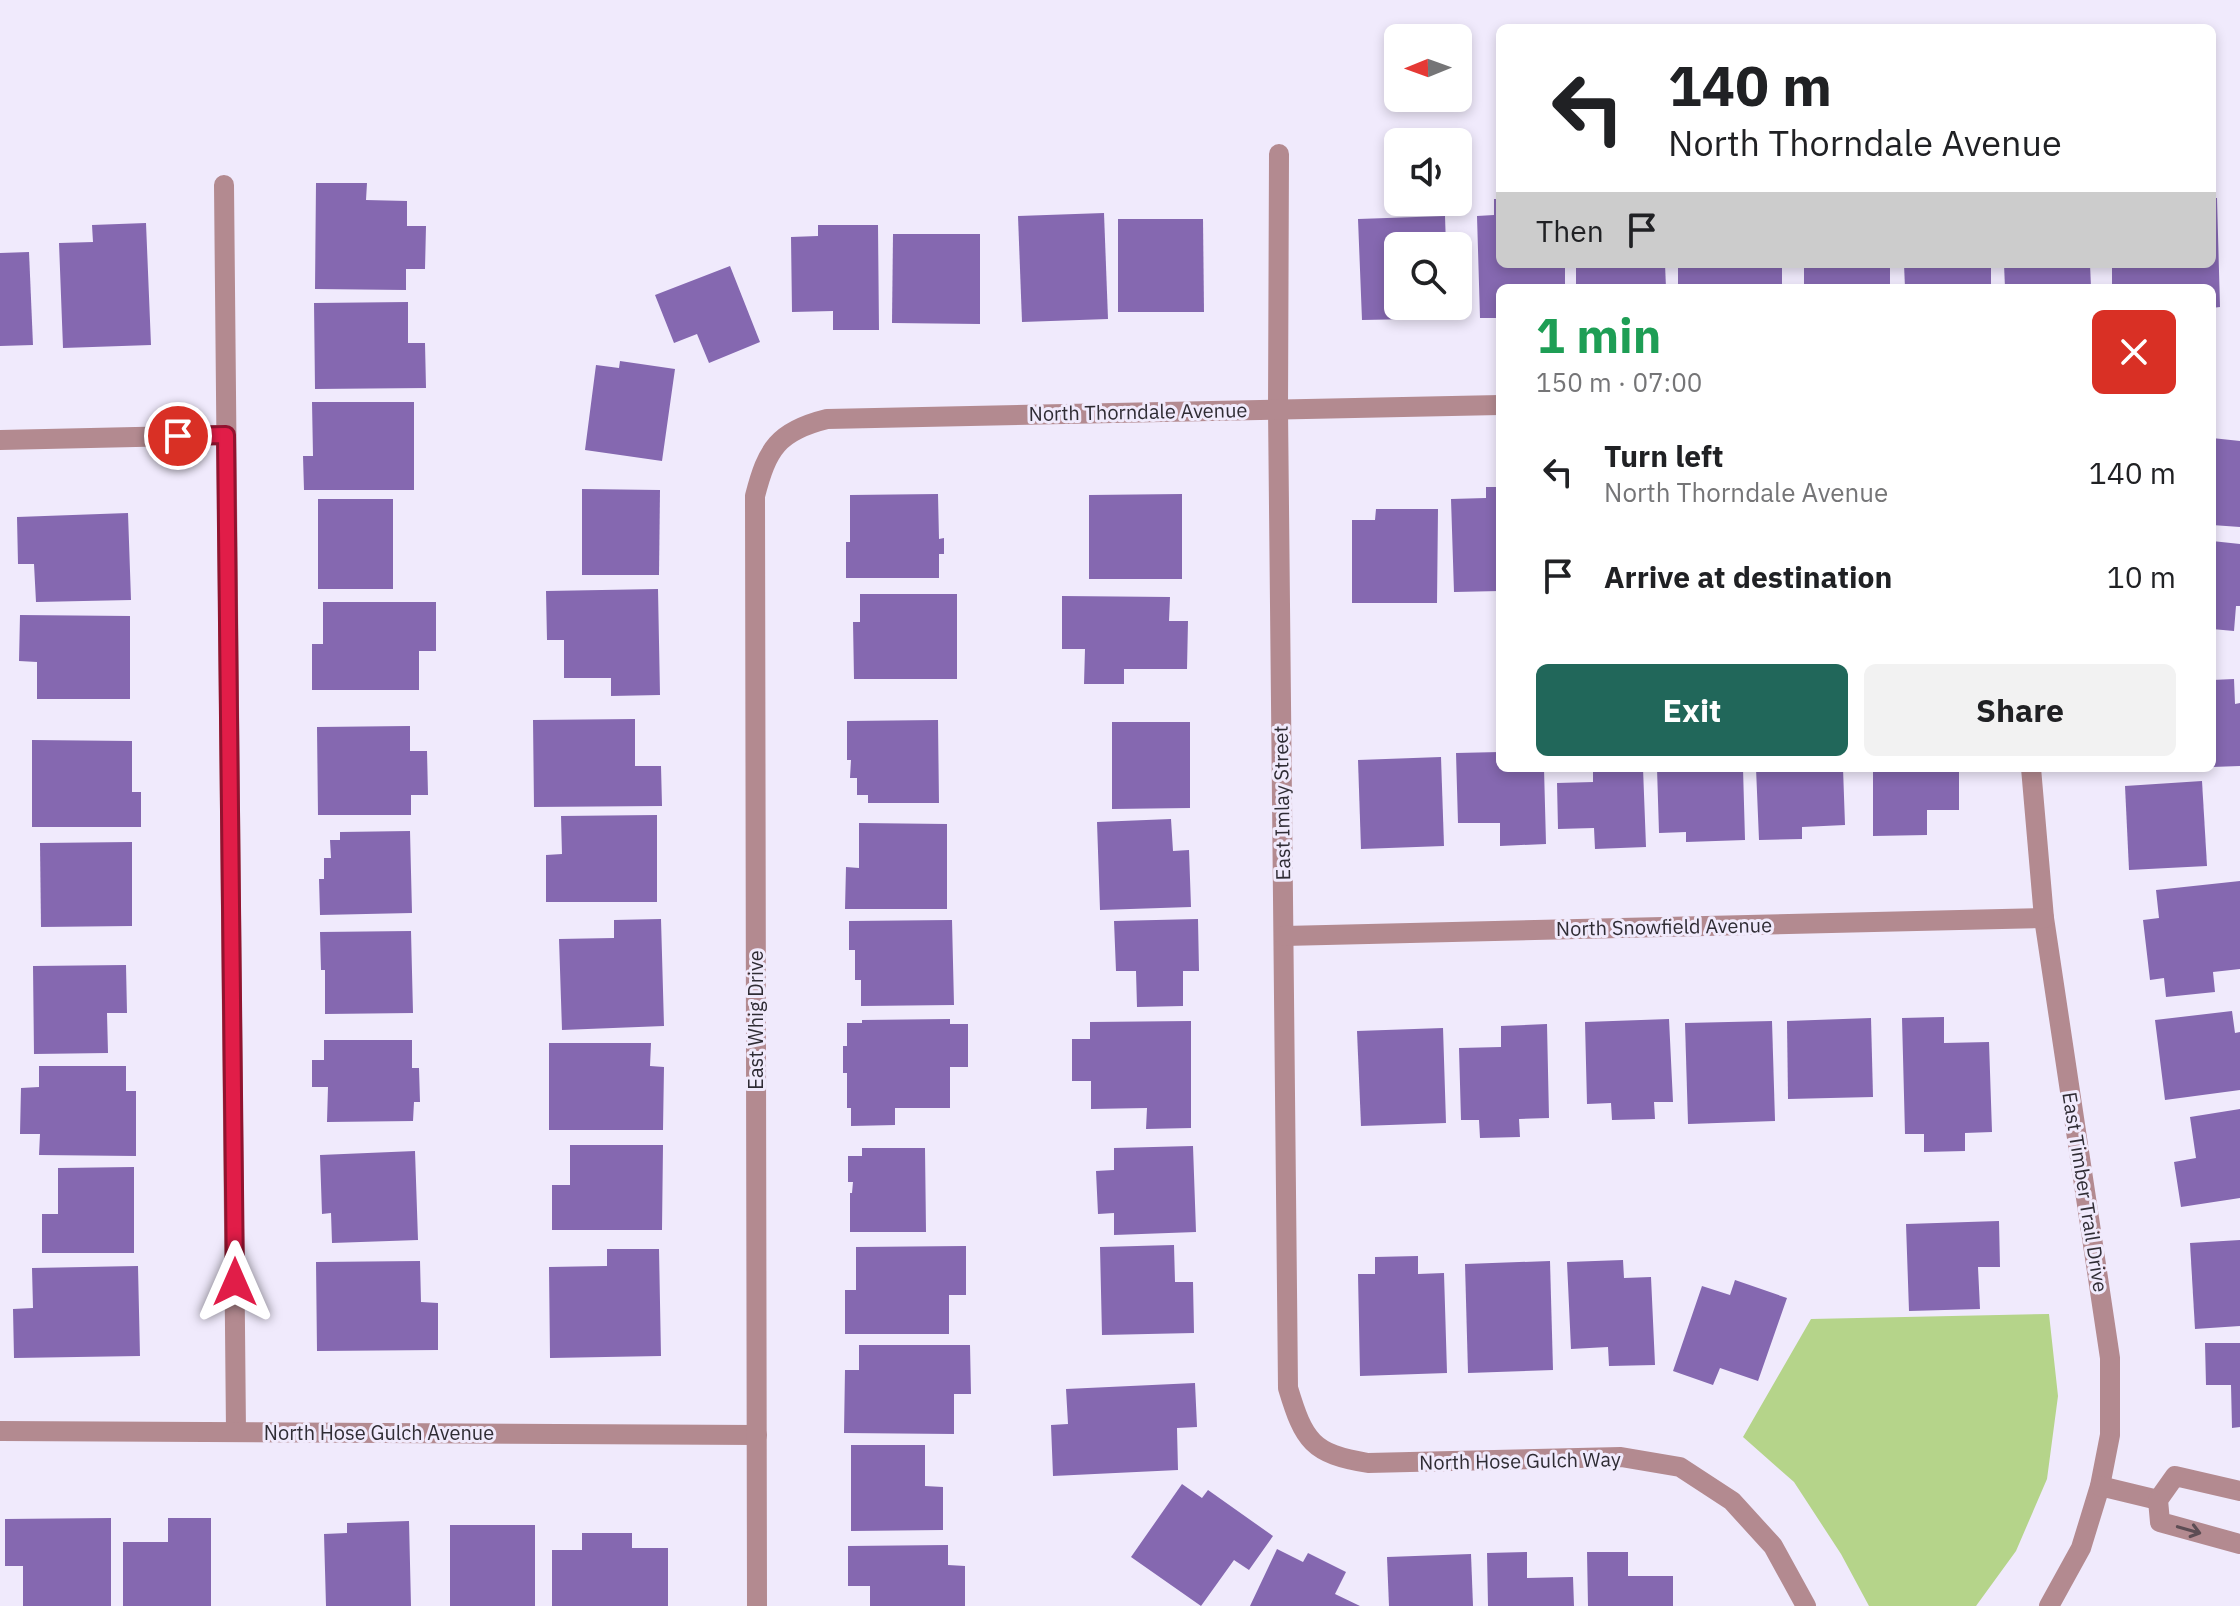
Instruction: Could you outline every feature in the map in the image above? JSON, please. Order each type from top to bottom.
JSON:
[{"type":"street","name":"East Imlay Street","points":[[1279,154],[1278,409],[1288,1388],[1298,1421],[1315,1446]]},
{"type":"street","points":[[224,185],[236,1432]]},
{"type":"street","name":"North Thorndale Avenue","points":[[780,440],[802,425],[827,419],[1496,405]]},
{"type":"street","points":[[0,440],[226,435]]},
{"type":"street","name":"East Whig Drive","points":[[757,1606],[755,496],[763,466],[780,440]]},
{"type":"street","name":"East Timber Trail Drive","points":[[2031,772],[2044,918],[2110,1358],[2110,1435],[2100,1486],[2081,1548],[2049,1606]]},
{"type":"street","name":"North Snowfield Avenue","points":[[1284,936],[2044,918]]},
{"type":"street","name":"North Hose Gulch Avenue","points":[[0,1431],[757,1435]]},
{"type":"street","name":"North Hose Gulch Way","points":[[1315,1446],[1339,1459],[1368,1463],[1621,1457],[1680,1467],[1732,1501],[1773,1546],[1806,1606]]},
{"type":"street","points":[[2240,1491],[2175,1476],[2158,1500],[2160,1522],[2240,1544]]},
{"type":"street","points":[[2100,1486],[2158,1500]]},
{"type":"green space","points":[[2049,1314],[2058,1396],[2047,1479],[2016,1551],[1976,1606],[1869,1606],[1841,1554],[1794,1482],[1743,1437],[1811,1319]]},
{"type":"building","points":[[316,183],[367,183],[366,200],[407,201],[407,226],[426,226],[425,269],[406,269],[406,290],[315,289]]},
{"type":"building","points":[[2217,198],[2220,307],[2216,308],[2216,284],[2112,284],[2112,268],[2216,268]]},
{"type":"building","points":[[1496,199],[1496,268],[1565,268],[1565,284],[1496,284],[1496,318],[1480,318],[1477,216],[1494,215]]},
{"type":"building","points":[[1104,213],[1108,319],[1022,322],[1018,216]]},
{"type":"building","points":[[1445,216],[1446,232],[1384,232],[1384,320],[1362,320],[1358,219]]},
{"type":"building","points":[[1118,219],[1203,219],[1204,312],[1118,312]]},
{"type":"building","points":[[146,223],[151,345],[63,348],[59,243],[93,242],[92,225]]},
{"type":"building","points":[[818,225],[878,225],[879,330],[833,330],[833,311],[792,312],[791,237],[818,236]]},
{"type":"building","points":[[893,234],[980,234],[980,324],[892,323]]},
{"type":"building","points":[[29,252],[33,345],[0,346],[0,253]]},
{"type":"building","points":[[730,266],[760,342],[709,363],[697,334],[674,343],[655,295]]},
{"type":"building","points":[[1576,268],[1665,268],[1666,284],[1576,284]]},
{"type":"building","points":[[1678,268],[1782,268],[1782,284],[1678,284]]},
{"type":"building","points":[[1804,268],[1890,268],[1890,284],[1804,284]]},
{"type":"building","points":[[1904,268],[1991,268],[1991,284],[1905,284]]},
{"type":"building","points":[[2004,268],[2090,268],[2091,284],[2005,284]]},
{"type":"building","points":[[408,302],[408,343],[425,343],[426,388],[315,389],[314,303]]},
{"type":"building","points":[[620,361],[675,369],[662,461],[585,450],[596,365],[619,368]]},
{"type":"building","points":[[312,402],[414,402],[414,490],[304,490],[303,456],[313,456]]},
{"type":"building","points":[[2216,438],[2240,441],[2240,527],[2216,525]]},
{"type":"building","points":[[1486,487],[1496,487],[1496,591],[1454,592],[1451,499],[1486,498]]},
{"type":"building","points":[[582,489],[660,490],[659,575],[582,575]]},
{"type":"building","points":[[938,494],[939,539],[944,538],[944,554],[939,554],[939,578],[846,578],[850,495]]},
{"type":"building","points":[[1182,494],[1182,579],[1089,579],[1089,495]]},
{"type":"building","points":[[318,499],[393,499],[393,589],[318,589]]},
{"type":"building","points":[[1376,509],[1438,509],[1437,603],[1352,603],[1352,520],[1375,520]]},
{"type":"building","points":[[128,513],[131,600],[36,602],[34,564],[18,564],[17,517]]},
{"type":"building","points":[[2216,541],[2240,544],[2240,606],[2236,606],[2234,631],[2216,629]]},
{"type":"building","points":[[658,589],[660,695],[611,696],[611,678],[564,678],[564,640],[547,640],[546,591]]},
{"type":"building","points":[[860,594],[957,594],[957,679],[854,679],[853,622],[860,622]]},
{"type":"building","points":[[1062,596],[1170,597],[1169,621],[1188,621],[1187,669],[1124,669],[1124,684],[1084,684],[1085,649],[1062,649]]},
{"type":"building","points":[[323,602],[436,602],[436,651],[419,651],[419,690],[312,690],[312,644],[323,644]]},
{"type":"building","points":[[20,615],[130,616],[130,699],[37,699],[37,662],[19,661]]},
{"type":"building","points":[[2234,679],[2235,704],[2240,703],[2240,766],[2216,767],[2216,680]]},
{"type":"building","points":[[635,719],[635,766],[661,766],[662,806],[534,807],[533,720]]},
{"type":"building","points":[[938,720],[939,803],[868,803],[868,795],[857,795],[857,778],[850,778],[851,760],[847,760],[847,721]]},
{"type":"building","points":[[1112,722],[1190,722],[1190,808],[1112,809]]},
{"type":"building","points":[[410,726],[410,751],[427,751],[428,795],[411,795],[411,815],[318,815],[317,727]]},
{"type":"building","points":[[32,740],[132,741],[132,792],[141,792],[141,827],[32,827]]},
{"type":"building","points":[[1496,752],[1496,772],[1544,772],[1546,844],[1500,846],[1500,823],[1458,823],[1456,753]]},
{"type":"building","points":[[1441,757],[1444,846],[1361,849],[1358,760]]},
{"type":"building","points":[[1593,772],[1643,772],[1646,847],[1595,849],[1594,828],[1558,829],[1557,783],[1593,782]]},
{"type":"building","points":[[1657,772],[1743,772],[1745,840],[1686,842],[1686,832],[1659,833]]},
{"type":"building","points":[[1756,772],[1843,772],[1845,825],[1802,827],[1802,839],[1759,840]]},
{"type":"building","points":[[1873,772],[1959,772],[1959,810],[1927,810],[1927,835],[1873,836]]},
{"type":"building","points":[[2202,781],[2207,866],[2129,870],[2125,786]]},
{"type":"building","points":[[657,815],[657,902],[546,902],[546,855],[562,854],[561,816]]},
{"type":"building","points":[[1171,819],[1173,851],[1189,850],[1191,907],[1100,910],[1097,822]]},
{"type":"building","points":[[859,823],[947,824],[947,909],[845,909],[846,867],[859,868]]},
{"type":"building","points":[[410,831],[412,913],[320,915],[319,879],[324,879],[324,858],[331,858],[330,840],[340,840],[340,832]]},
{"type":"building","points":[[132,842],[132,926],[41,927],[40,843]]},
{"type":"building","points":[[2240,881],[2240,969],[2213,972],[2215,992],[2166,997],[2164,978],[2150,980],[2143,920],[2159,918],[2156,890]]},
{"type":"building","points":[[661,919],[664,1026],[562,1030],[559,939],[614,938],[614,920]]},
{"type":"building","points":[[1198,919],[1199,971],[1183,971],[1183,1006],[1137,1007],[1136,971],[1116,971],[1114,921]]},
{"type":"building","points":[[952,920],[954,1005],[861,1006],[861,980],[855,980],[855,950],[849,950],[849,921]]},
{"type":"building","points":[[411,931],[413,1013],[325,1014],[325,970],[321,970],[320,932]]},
{"type":"building","points":[[126,965],[127,1013],[107,1013],[108,1053],[34,1054],[33,966]]},
{"type":"building","points":[[2232,1011],[2235,1033],[2240,1032],[2240,1090],[2165,1100],[2155,1020]]},
{"type":"building","points":[[1944,1017],[1944,1043],[1989,1042],[1992,1132],[1965,1133],[1965,1151],[1924,1152],[1924,1134],[1905,1134],[1902,1018]]},
{"type":"building","points":[[1871,1018],[1873,1097],[1788,1099],[1787,1021]]},
{"type":"building","points":[[950,1019],[950,1024],[968,1024],[968,1067],[950,1067],[950,1108],[895,1108],[895,1125],[851,1126],[851,1108],[847,1108],[847,1073],[843,1073],[847,1023],[862,1023],[862,1020]]},
{"type":"building","points":[[1669,1019],[1673,1102],[1654,1102],[1655,1119],[1612,1120],[1611,1103],[1587,1104],[1585,1022]]},
{"type":"building","points":[[1191,1021],[1191,1128],[1146,1129],[1147,1108],[1091,1109],[1091,1081],[1072,1081],[1072,1039],[1090,1039],[1090,1022]]},
{"type":"building","points":[[1772,1021],[1775,1121],[1688,1124],[1685,1023]]},
{"type":"building","points":[[1547,1024],[1549,1118],[1519,1119],[1520,1137],[1480,1138],[1479,1120],[1461,1120],[1459,1048],[1501,1047],[1501,1026]]},
{"type":"building","points":[[1443,1028],[1446,1123],[1361,1126],[1357,1031]]},
{"type":"building","points":[[324,1040],[412,1040],[412,1068],[419,1068],[420,1102],[414,1102],[413,1121],[327,1122],[328,1087],[312,1087],[312,1060],[324,1060]]},
{"type":"building","points":[[549,1043],[651,1043],[650,1066],[664,1067],[663,1130],[549,1130]]},
{"type":"building","points":[[39,1066],[126,1066],[126,1091],[136,1091],[136,1156],[39,1155],[40,1134],[20,1134],[21,1088],[39,1087]]},
{"type":"building","points":[[2240,1109],[2240,1198],[2181,1207],[2174,1162],[2196,1158],[2190,1117]]},
{"type":"building","points":[[570,1145],[663,1145],[662,1230],[552,1230],[552,1185],[570,1185]]},
{"type":"building","points":[[1193,1146],[1196,1232],[1114,1235],[1114,1213],[1098,1214],[1096,1171],[1114,1170],[1114,1148]]},
{"type":"building","points":[[862,1148],[925,1148],[926,1232],[850,1232],[853,1182],[848,1182],[848,1156],[862,1156]]},
{"type":"building","points":[[415,1151],[418,1240],[332,1243],[331,1213],[322,1214],[320,1155]]},
{"type":"building","points":[[134,1167],[134,1253],[42,1253],[42,1214],[58,1214],[58,1168]]},
{"type":"building","points":[[1999,1221],[2000,1267],[1978,1267],[1980,1309],[1909,1311],[1906,1224]]},
{"type":"building","points":[[2240,1240],[2240,1326],[2195,1329],[2190,1243]]},
{"type":"building","points":[[1174,1245],[1175,1282],[1193,1282],[1194,1333],[1102,1335],[1100,1247]]},
{"type":"building","points":[[966,1246],[966,1295],[949,1295],[949,1334],[845,1334],[845,1290],[856,1290],[856,1247]]},
{"type":"building","points":[[607,1249],[659,1249],[661,1356],[550,1358],[549,1267],[607,1266]]},
{"type":"building","points":[[1418,1256],[1418,1274],[1444,1273],[1447,1373],[1360,1376],[1358,1274],[1375,1274],[1375,1257]]},
{"type":"building","points":[[1623,1260],[1624,1278],[1651,1277],[1655,1365],[1609,1366],[1608,1347],[1571,1349],[1567,1262]]},
{"type":"building","points":[[420,1261],[421,1302],[438,1303],[438,1350],[317,1351],[316,1262]]},
{"type":"building","points":[[1550,1261],[1553,1370],[1468,1373],[1465,1264]]},
{"type":"building","points":[[138,1266],[140,1356],[14,1358],[13,1309],[33,1308],[32,1268]]},
{"type":"building","points":[[1735,1280],[1787,1298],[1758,1381],[1720,1368],[1713,1385],[1673,1371],[1702,1286],[1730,1295]]},
{"type":"building","points":[[2205,1343],[2240,1343],[2240,1427],[2232,1428],[2231,1385],[2206,1385]]},
{"type":"building","points":[[859,1345],[970,1345],[971,1394],[954,1394],[954,1434],[844,1433],[845,1370],[859,1370]]},
{"type":"building","points":[[1195,1383],[1197,1427],[1177,1428],[1178,1470],[1053,1476],[1051,1425],[1068,1424],[1066,1389]]},
{"type":"building","points":[[851,1445],[925,1445],[925,1486],[943,1487],[943,1530],[851,1531]]},
{"type":"building","points":[[1182,1484],[1202,1498],[1208,1490],[1273,1536],[1249,1570],[1234,1560],[1201,1606],[1131,1557]]},
{"type":"building","points":[[111,1518],[111,1606],[23,1606],[23,1566],[5,1566],[5,1519]]},
{"type":"building","points":[[168,1518],[211,1518],[211,1606],[123,1606],[123,1542],[168,1542]]},
{"type":"building","points":[[409,1521],[411,1606],[326,1606],[324,1534],[347,1533],[347,1523]]},
{"type":"building","points":[[450,1525],[535,1525],[535,1606],[450,1606]]},
{"type":"building","points":[[582,1533],[632,1533],[632,1548],[668,1548],[668,1606],[552,1606],[552,1550],[582,1550]]},
{"type":"building","points":[[948,1545],[948,1565],[965,1566],[965,1606],[870,1606],[870,1586],[848,1586],[848,1546]]},
{"type":"building","points":[[1277,1549],[1303,1562],[1308,1553],[1346,1572],[1335,1594],[1360,1606],[1250,1606]]},
{"type":"building","points":[[1527,1552],[1527,1578],[1573,1577],[1574,1606],[1488,1606],[1487,1553]]},
{"type":"building","points":[[1587,1552],[1628,1552],[1628,1576],[1673,1576],[1673,1606],[1588,1606]]},
{"type":"building","points":[[1471,1554],[1473,1606],[1389,1606],[1387,1557]]},
{"type":"route","points":[[178,436],[226,435],[235,1282]]}]
